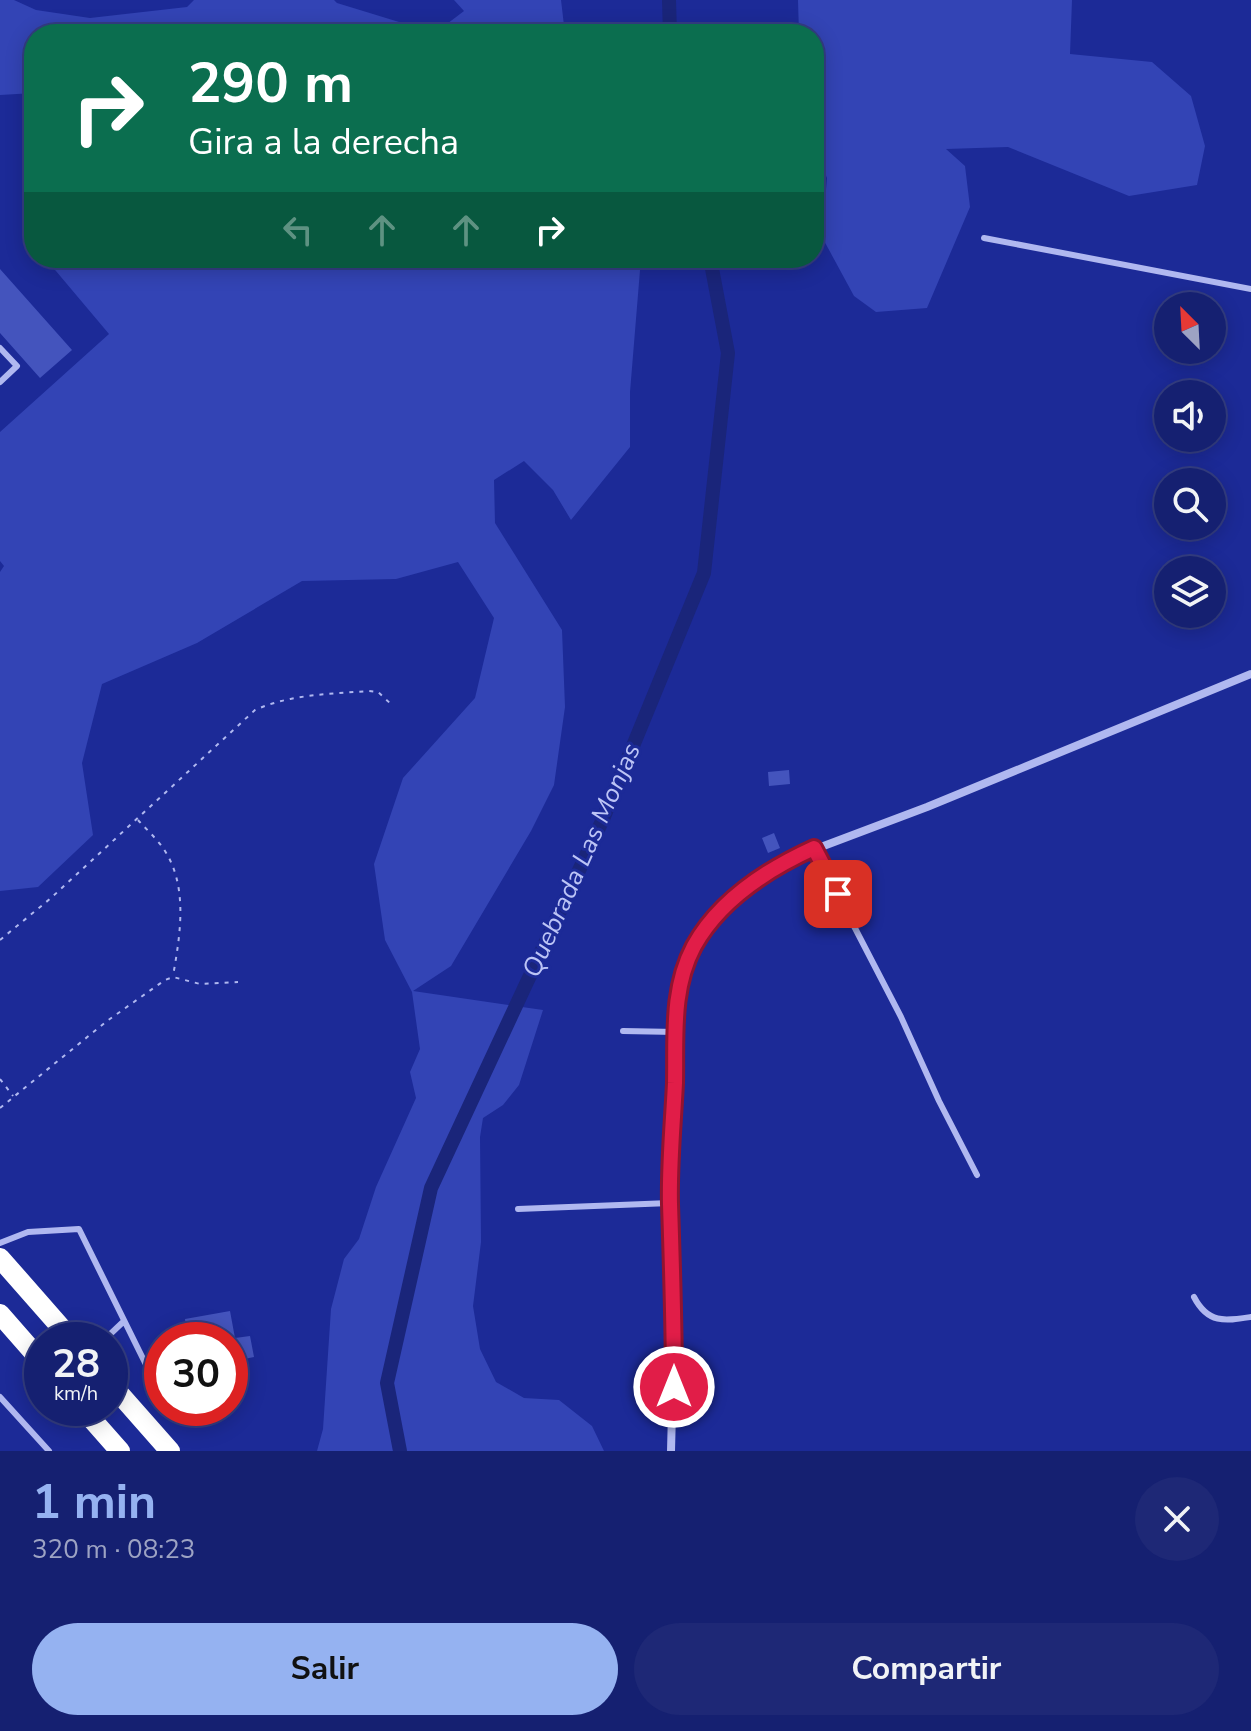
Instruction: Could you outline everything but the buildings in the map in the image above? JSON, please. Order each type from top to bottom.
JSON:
[{"type":"highway","points":[[0,1258],[56,1322]]},
{"type":"highway","points":[[0,1314],[24,1341]]},
{"type":"highway","points":[[128,1403],[170,1451]]},
{"type":"highway","points":[[98,1426],[120,1451]]},
{"type":"street","points":[[671,1451],[675,1295],[670,1203],[676,1032],[680,979],[705,929],[733,899],[766,874],[814,848],[927,807],[1251,674]]},
{"type":"lane","points":[[984,238],[1251,289]]},
{"type":"lane","points":[[0,348],[17,366],[0,382]]},
{"type":"lane","points":[[814,848],[901,1017],[977,1175]]},
{"type":"lane","points":[[623,1031],[676,1032]]},
{"type":"lane","points":[[518,1209],[670,1203]]},
{"type":"lane","points":[[0,1243],[28,1232],[79,1229],[123,1322]]},
{"type":"lane","points":[[1194,1297],[1200,1308],[1216,1319],[1225,1321],[1251,1317]]},
{"type":"lane","points":[[128,1332],[144,1362]]},
{"type":"lane","points":[[0,1397],[49,1451]]},
{"type":"lane","points":[[0,1410],[7,1405]]},
{"type":"path","points":[[0,940],[255,710],[298,697],[369,691],[378,692],[392,705]]},
{"type":"path","points":[[137,819],[164,849],[171,863],[178,893],[182,923],[173,977]]},
{"type":"path","points":[[0,1108],[107,1021],[165,980],[173,977],[200,984],[238,982]]},
{"type":"path","points":[[0,1079],[14,1097]]},
{"type":"shaded area","points":[[0,0],[14,0],[36,10],[90,18],[187,7],[194,0],[334,0],[406,24],[24,24],[24,94],[0,95]]},
{"type":"shaded area","points":[[454,0],[561,0],[564,24],[447,24],[464,11]]},
{"type":"shaded area","points":[[798,0],[1072,0],[1070,54],[1152,62],[1191,96],[1205,146],[1197,185],[1129,196],[1008,147],[946,149],[965,166],[970,207],[927,308],[876,312],[854,296],[824,241],[827,178],[824,171],[824,24],[799,24]]},
{"type":"shaded area","points":[[53,268],[640,268],[630,392],[630,447],[571,520],[553,490],[524,461],[494,480],[495,523],[562,630],[565,707],[554,785],[531,831],[451,966],[413,991],[543,1010],[519,1085],[503,1105],[483,1118],[480,1137],[481,1242],[473,1306],[480,1349],[496,1382],[524,1398],[559,1400],[592,1426],[604,1451],[317,1451],[323,1429],[331,1309],[344,1259],[359,1239],[376,1187],[416,1098],[410,1072],[420,1049],[412,992],[385,940],[374,864],[403,778],[475,698],[494,618],[458,562],[396,579],[302,581],[197,643],[102,684],[82,763],[93,835],[38,887],[0,891],[0,572],[4,566],[0,561],[0,432],[109,334]]},
{"type":"waterway","name":"Quebrada Las Monjas","points":[[669,0],[670,24]]},
{"type":"waterway","name":"Quebrada Las Monjas","points":[[400,1451],[387,1383],[431,1188],[603,819],[704,573],[728,353],[712,268]]},
{"type":"route","points":[[674,1387],[675,1295],[670,1203],[680,979],[694,947],[717,915],[775,868],[797,856],[814,848],[838,894]]}]
